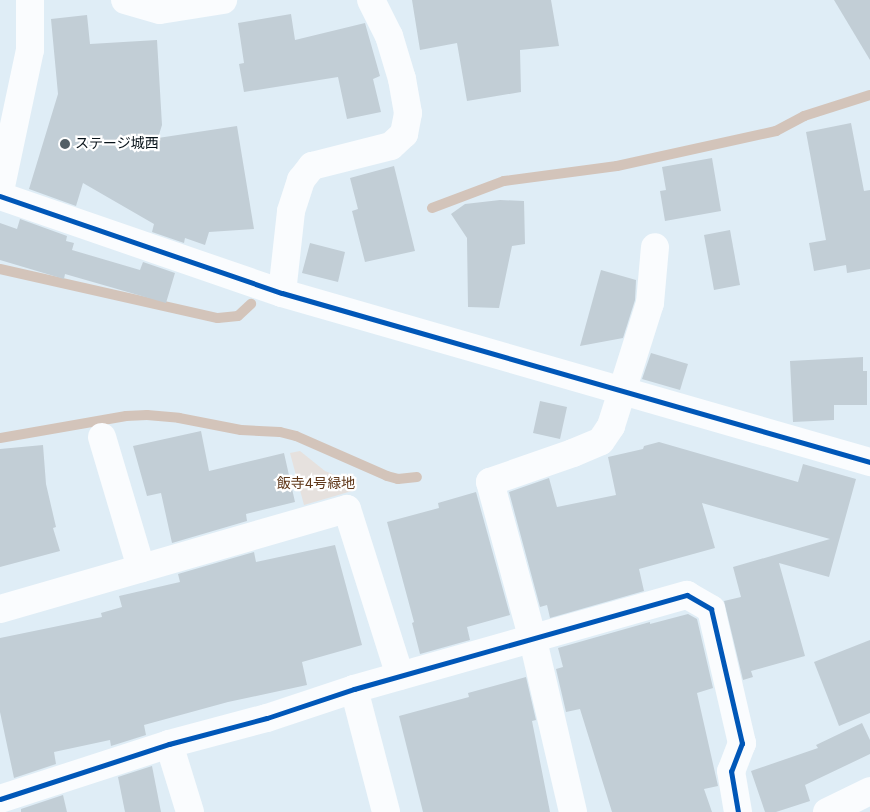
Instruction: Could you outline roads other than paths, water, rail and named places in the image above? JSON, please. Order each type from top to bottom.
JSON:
[{"type":"street","points":[[0,191],[30,50],[30,0]]},
{"type":"street","points":[[124,0],[160,10],[223,0]]},
{"type":"street","points":[[282,293],[292,211],[301,180],[312,166],[391,146],[404,134],[408,113],[402,79],[389,36],[371,0]]},
{"type":"street","points":[[0,196],[282,293],[870,462]]},
{"type":"street","points":[[572,812],[533,640],[490,482],[573,453],[600,441],[611,426],[650,303],[654,247]]},
{"type":"street","points":[[102,437],[141,568]]},
{"type":"street","points":[[0,609],[347,509],[400,676]]},
{"type":"street","points":[[0,799],[169,744],[267,718],[354,689],[687,595],[711,608],[742,744],[731,771],[738,812]]},
{"type":"street","points":[[354,689],[386,812]]},
{"type":"street","points":[[169,744],[190,812]]},
{"type":"street","points":[[827,812],[870,791]]},
{"type":"waterway","points":[[432,208],[504,181],[617,166],[776,131],[804,116],[870,95]]},
{"type":"waterway","points":[[0,269],[218,318],[238,316],[251,304]]},
{"type":"waterway","points":[[0,438],[126,416],[147,415],[179,418],[241,430],[280,432],[296,436],[387,476],[398,479],[417,477]]},
{"type":"place","name":"ステージ城西","points":[[65,144]]},
{"type":"park label","name":"飯寺4号緑地","points":[[316,484]]}]
